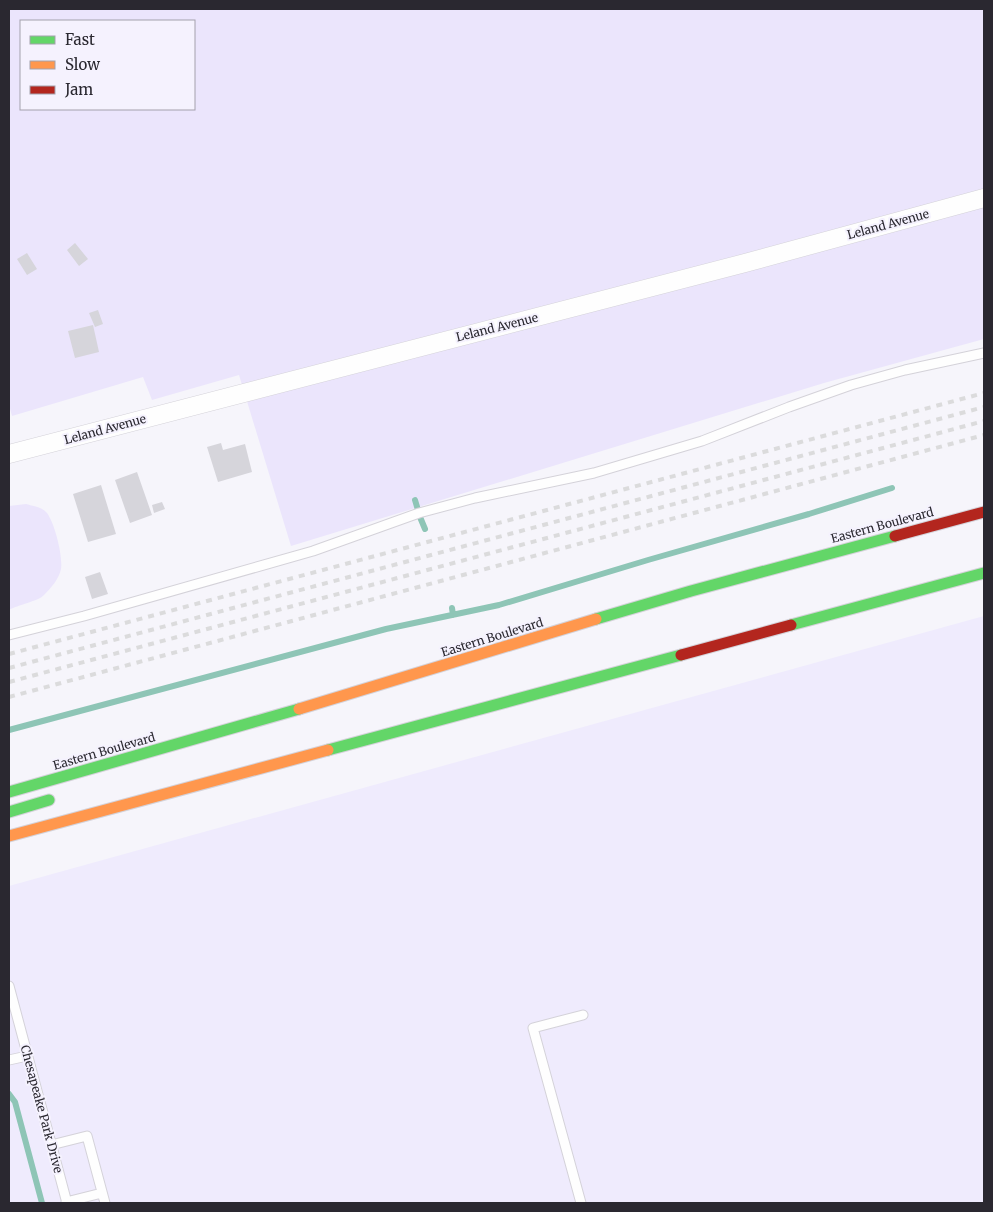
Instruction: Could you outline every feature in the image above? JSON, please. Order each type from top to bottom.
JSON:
[{"type":"main road","name":"Eastern Boulevard","points":[[9,792],[241,726],[691,591],[984,512]]},
{"type":"main road","points":[[9,836],[983,574]]},
{"type":"main road","points":[[195,750],[241,726]]},
{"type":"main road","points":[[9,812],[55,799]]},
{"type":"street","name":"Leland Avenue","points":[[9,454],[745,264],[984,198]]},
{"type":"lane","points":[[9,635],[84,616],[312,551],[419,513],[475,498],[594,473],[702,441],[851,385],[905,370],[984,353]]},
{"type":"lane","name":"Chesapeake Park Drive","points":[[9,986],[67,1203]]},
{"type":"lane","points":[[581,1203],[533,1028],[583,1015]]},
{"type":"lane","points":[[9,1060],[28,1056]]},
{"type":"lane","points":[[51,1145],[87,1136],[105,1203]]},
{"type":"lane","points":[[67,1203],[102,1193]]},
{"type":"shaded area","points":[[9,9],[984,9],[984,339],[824,383],[291,546],[239,375],[152,400],[143,377],[12,416],[9,405]]},
{"type":"shaded area","points":[[26,504],[43,509],[50,518],[60,548],[61,569],[54,583],[41,597],[9,610],[9,506]]},
{"type":"shaded area","points":[[984,616],[984,1203],[9,1203],[9,886]]},
{"type":"building","points":[[75,243],[88,259],[79,266],[67,250]]},
{"type":"building","points":[[27,253],[37,269],[27,275],[17,259]]},
{"type":"building","points":[[98,310],[103,324],[95,327],[89,313]]},
{"type":"building","points":[[93,325],[99,352],[75,358],[68,331]]},
{"type":"building","points":[[221,443],[223,450],[245,444],[252,472],[218,482],[207,447]]},
{"type":"building","points":[[137,472],[152,515],[130,523],[115,480]]},
{"type":"building","points":[[101,485],[116,534],[88,542],[73,494]]},
{"type":"building","points":[[162,502],[165,509],[154,513],[152,505]]},
{"type":"building","points":[[100,572],[108,594],[92,599],[85,577]]},
{"type":"waterway","points":[[9,730],[386,629],[499,605],[892,488]]},
{"type":"waterway","points":[[415,500],[418,510]]},
{"type":"waterway","points":[[420,517],[425,529]]},
{"type":"waterway","points":[[452,608],[453,615]]},
{"type":"waterway","points":[[9,1094],[15,1102],[42,1203]]},
{"type":"railway","points":[[9,654],[984,393]]},
{"type":"railway","points":[[9,668],[984,407]]},
{"type":"railway","points":[[9,682],[984,421]]},
{"type":"railway","points":[[9,697],[984,435]]},
{"type":"traffic: fast","points":[[596,619],[691,591],[895,536]]},
{"type":"traffic: fast","points":[[791,625],[984,573]]},
{"type":"traffic: fast","points":[[328,750],[681,655]]},
{"type":"traffic: fast","points":[[9,792],[299,709]]},
{"type":"traffic: fast","points":[[9,812],[49,800]]},
{"type":"traffic: slow","points":[[299,709],[596,619]]},
{"type":"traffic: slow","points":[[9,836],[328,750]]},
{"type":"traffic: jam","points":[[895,536],[984,512]]},
{"type":"traffic: jam","points":[[681,655],[791,625]]}]
